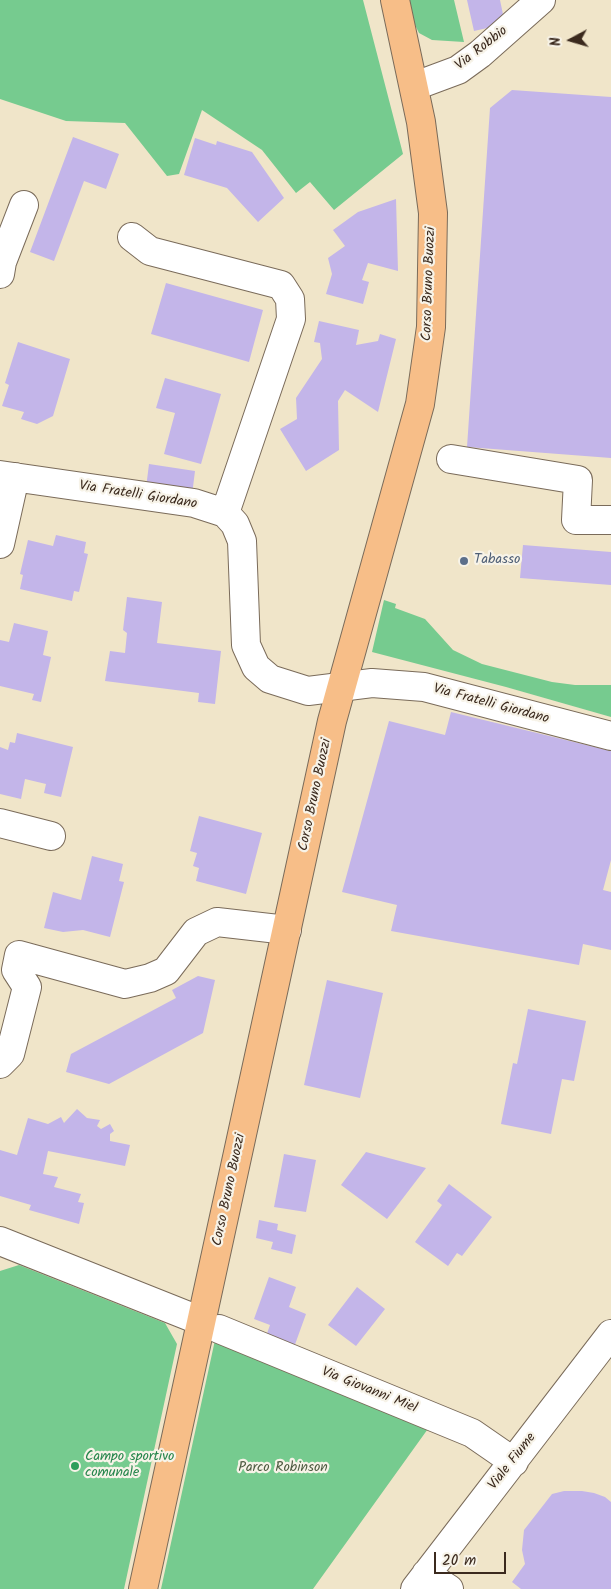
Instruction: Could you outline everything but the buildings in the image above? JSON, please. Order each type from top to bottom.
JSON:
[{"type":"main road","name":"Corso Bruno Buozzi","points":[[143,1589],[210,1325],[287,930],[340,687],[420,404],[431,327],[433,213],[415,86],[395,0]]},
{"type":"street","name":"Via Robbio","points":[[415,86],[458,70],[480,54],[541,0]]},
{"type":"street","points":[[0,274],[2,262],[24,205]]},
{"type":"street","points":[[132,237],[150,250],[280,285],[290,299],[292,319],[225,513]]},
{"type":"street","points":[[451,458],[578,480],[576,520],[611,520]]},
{"type":"street","name":"Via Fratelli Giordano","points":[[8,476],[194,503],[225,513],[236,524],[242,541],[246,645],[256,667],[270,679],[308,691],[372,683],[424,688],[611,736]]},
{"type":"street","points":[[0,544],[8,476]]},
{"type":"street","points":[[0,823],[51,836]]},
{"type":"street","points":[[5,1059],[27,987],[16,970],[19,955],[125,984],[150,978],[166,971],[196,932],[217,922],[287,930]]},
{"type":"street","name":"Via Giovanni Miel","points":[[6,1252],[210,1325],[472,1433],[514,1462]]},
{"type":"street","name":"Viale Fiume","points":[[421,1582],[611,1334]]},
{"type":"street","points":[[421,1582],[449,1589]]},
{"type":"green space","points":[[0,0],[363,0],[403,154],[334,210],[310,182],[296,193],[262,150],[202,110],[179,174],[167,176],[125,123],[66,121],[0,99]]},
{"type":"green space","points":[[408,0],[454,0],[464,42],[432,40],[419,33],[411,17]]},
{"type":"green space","points":[[384,600],[396,604],[395,608],[425,619],[453,650],[482,664],[552,682],[575,685],[611,685],[611,717],[372,652]]},
{"type":"green space","name":"Campo sportivo comunale","points":[[19,1265],[165,1323],[177,1344],[124,1589],[0,1589],[0,1271]]},
{"type":"green space","name":"Parco Robinson","points":[[215,1340],[430,1426],[313,1589],[161,1589]]},
{"type":"place","name":"Tabasso","points":[[464,561]]},
{"type":"place","name":"Campo sportivo comunale","points":[[75,1466]]}]
